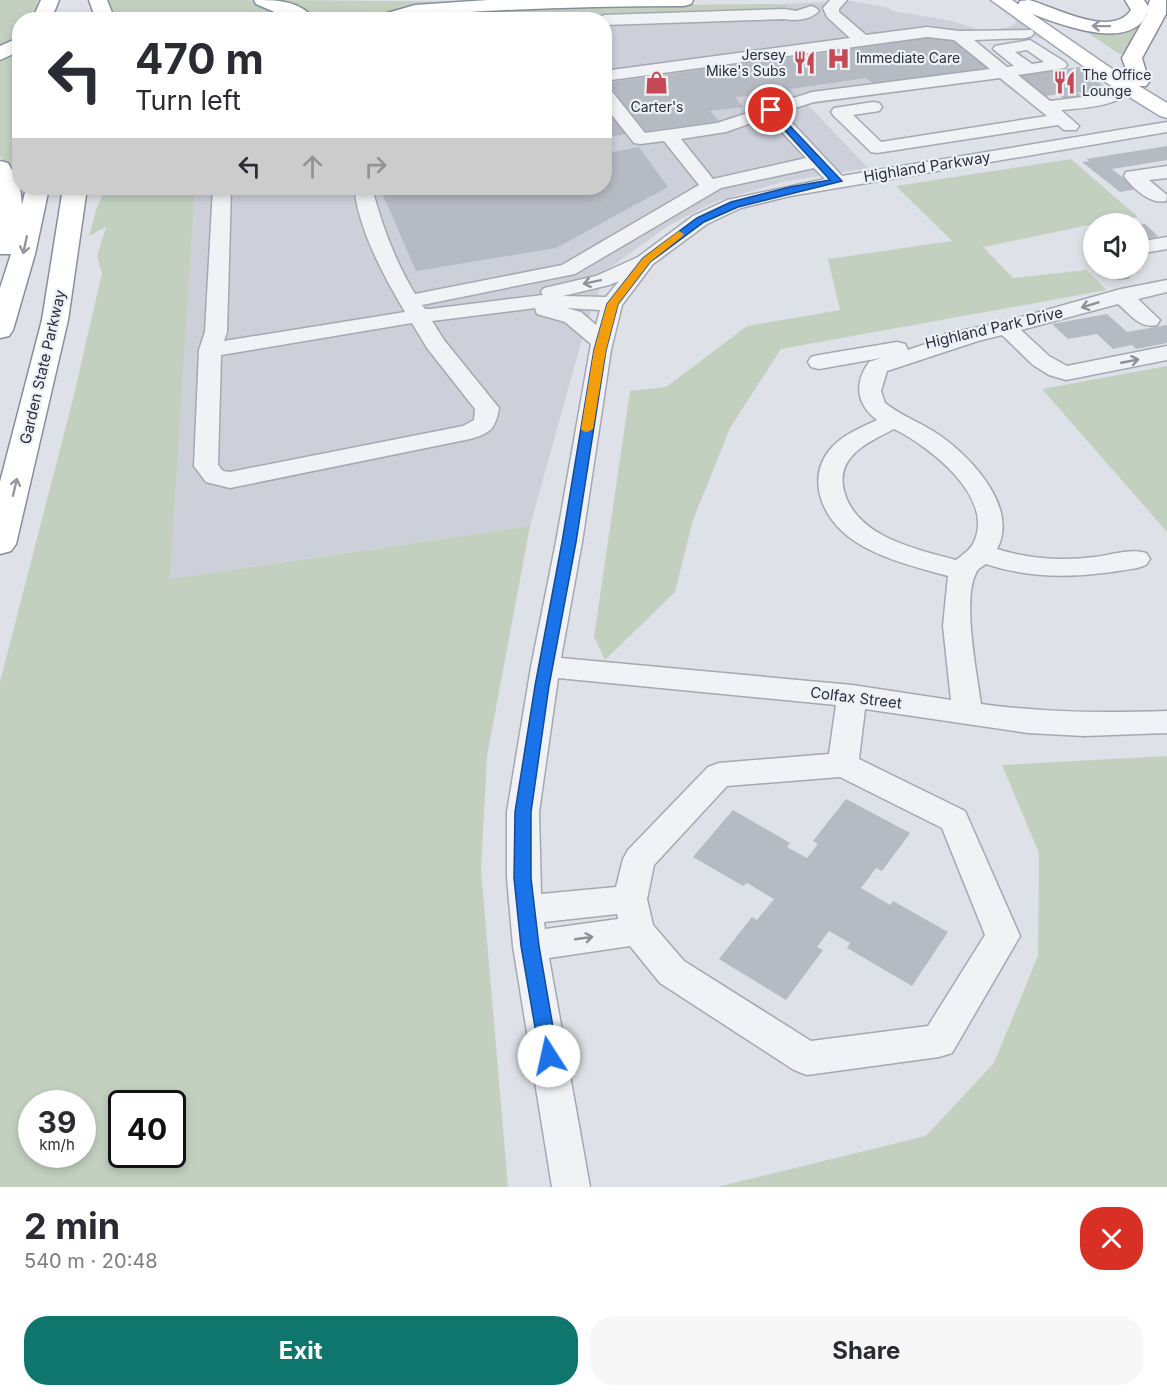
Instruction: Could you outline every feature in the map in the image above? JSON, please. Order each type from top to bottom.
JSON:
[{"type":"main road","points":[[263,0],[294,12]]},
{"type":"main road","points":[[589,0],[607,1]]},
{"type":"main road","points":[[412,12],[451,7],[684,0]]},
{"type":"main road","points":[[1000,0],[1066,21],[1103,27],[1118,26],[1134,20],[1140,10],[1134,0]]},
{"type":"main road","points":[[1132,85],[1132,58],[1157,14],[1158,0]]},
{"type":"main road","points":[[1024,7],[1056,39],[1132,85],[1167,102]]},
{"type":"main road","points":[[1024,7],[1167,112]]},
{"type":"main road","points":[[0,168],[8,184],[10,208],[0,283]]},
{"type":"main road","points":[[1,318],[23,254],[36,195]]},
{"type":"main road","name":"Garden State Parkway","points":[[0,544],[85,195]]},
{"type":"street","points":[[776,0],[799,5],[811,11],[855,42]]},
{"type":"street","points":[[839,0],[831,8],[832,14],[855,42]]},
{"type":"street","points":[[978,35],[1015,28],[1024,7]]},
{"type":"street","points":[[612,20],[784,14],[797,16],[811,11]]},
{"type":"street","points":[[612,75],[927,32],[959,36],[1024,32],[1056,39]]},
{"type":"street","points":[[959,36],[1002,73],[1090,141]]},
{"type":"street","points":[[612,103],[640,139],[720,128],[812,98],[1029,69]]},
{"type":"street","points":[[1045,107],[1101,99],[1122,93],[1132,85]]},
{"type":"street","points":[[998,90],[1020,87]]},
{"type":"street","points":[[886,105],[840,112],[877,148],[1061,119]]},
{"type":"street","points":[[771,110],[837,181]]},
{"type":"street","name":"Highland Parkway","points":[[572,1187],[530,946],[523,878],[523,812],[545,667],[602,342],[612,304],[646,260],[700,220],[734,204],[837,181],[1167,127]]},
{"type":"street","points":[[669,135],[710,187]]},
{"type":"street","points":[[915,143],[938,166]]},
{"type":"street","points":[[210,350],[414,308],[568,270],[715,184],[819,161]]},
{"type":"street","points":[[1167,172],[1133,176],[1163,196],[1151,205],[1167,218]]},
{"type":"street","points":[[222,195],[216,332],[210,350],[206,466],[215,477],[230,480],[470,432],[485,423],[487,408],[435,343],[394,276],[373,228],[365,195]]},
{"type":"street","points":[[1149,246],[1167,243]]},
{"type":"street","points":[[517,303],[559,289],[602,281],[646,260]]},
{"type":"street","name":"Highland Park Drive","points":[[819,362],[971,336],[1121,295],[1167,286]]},
{"type":"street","points":[[1121,295],[1149,321]]},
{"type":"street","points":[[414,308],[441,315],[517,303],[559,300],[612,304]]},
{"type":"street","points":[[517,303],[573,317],[602,342]]},
{"type":"street","points":[[1007,328],[1041,363],[1066,373],[1167,354]]},
{"type":"street","points":[[968,714],[955,613],[962,571],[982,553],[990,537],[989,519],[983,498],[952,459],[926,436],[894,420],[873,405],[870,394],[876,367],[971,336]]},
{"type":"street","points":[[894,420],[844,448],[836,461],[830,474],[830,489],[839,511],[858,531],[878,544],[962,571]]},
{"type":"street","points":[[982,553],[1009,563],[1045,568],[1086,568],[1137,559]]},
{"type":"street","name":"Colfax Street","points":[[545,667],[852,696],[1028,722],[1084,725],[1167,722]]},
{"type":"street","points":[[843,765],[852,696]]},
{"type":"street","points":[[843,765],[954,820],[1003,936],[939,1041],[807,1058],[672,972],[638,931],[630,899],[639,859],[719,775],[843,765]]},
{"type":"street","points":[[526,910],[630,899]]},
{"type":"street","points":[[530,946],[638,931]]},
{"type":"shaded area","points":[[851,1],[952,21],[985,32],[1012,26],[1016,23],[1015,17],[1049,41],[1029,35],[972,40],[1002,79],[808,105],[868,168],[782,182],[714,202],[668,226],[608,269],[587,321],[530,526],[170,579],[195,195],[612,195],[612,12],[589,12]]},
{"type":"green space","points":[[0,0],[38,0],[36,12],[12,12],[12,42],[0,50]]},
{"type":"green space","points":[[109,0],[249,0],[273,6],[283,12],[110,12]]},
{"type":"green space","points":[[275,0],[493,2],[402,12],[301,12]]},
{"type":"green space","points":[[767,4],[786,5],[802,11],[612,17],[612,12],[457,12],[533,6]]},
{"type":"green space","points":[[1143,26],[1125,56],[1084,30]]},
{"type":"green space","points":[[12,52],[12,174],[0,156],[0,58]]},
{"type":"green space","points":[[1071,159],[1133,213],[1083,213],[1083,226],[983,247],[1013,278],[1083,270],[1083,279],[1095,279],[1107,290],[781,349],[730,428],[693,520],[675,592],[605,660],[594,637],[630,391],[666,387],[747,326],[840,310],[828,259],[952,241],[896,186]]},
{"type":"green space","points":[[103,195],[195,195],[170,579],[530,526],[487,756],[481,870],[508,1187],[0,1187],[0,682],[73,399],[102,273],[97,256],[106,227],[89,236]]},
{"type":"green space","points":[[1167,366],[1167,532],[1042,389]]},
{"type":"green space","points":[[1167,756],[1167,1187],[717,1187],[926,1136],[994,1063],[1038,956],[1039,853],[1002,765]]},
{"type":"building","points":[[930,36],[955,41],[992,70],[876,86],[866,78],[790,89],[792,92],[735,97],[743,107],[710,111],[719,121],[641,132],[612,98],[612,82],[833,52],[831,50]]},
{"type":"building","name":"The Office Lounge","points":[[1079,67],[1109,90],[1076,92],[1085,98],[1067,101],[1058,94],[1046,96],[1020,75]]},
{"type":"building","points":[[612,110],[629,134],[612,136]]},
{"type":"building","points":[[1167,146],[1167,160],[1112,169],[1137,189],[1120,192],[1082,162],[1089,161],[1086,159]]},
{"type":"building","points":[[639,147],[668,187],[556,248],[416,271],[383,195],[612,195],[612,151]]},
{"type":"building","points":[[1149,228],[1154,232],[1158,237],[1149,238]]},
{"type":"building","points":[[1107,314],[1127,332],[1167,325],[1167,343],[1136,349],[1132,345],[1113,349],[1097,334],[1068,339],[1052,324]]},
{"type":"building","points":[[846,799],[910,833],[882,871],[876,868],[861,888],[890,905],[893,901],[948,932],[912,986],[847,948],[850,943],[829,931],[817,947],[823,950],[786,1000],[719,959],[752,917],[757,920],[774,899],[747,883],[743,886],[693,857],[733,810],[790,843],[787,847],[807,858],[818,844],[813,841]]},
{"type":"slow traffic","points":[[587,429],[600,350],[612,304],[646,260],[679,234]]},
{"type":"place","name":"Immediate Care","points":[[838,58]]},
{"type":"place","name":"Jersey Mike's Subs","points":[[804,63]]},
{"type":"place","name":"Carter's","points":[[657,83]]},
{"type":"place","name":"The Office Lounge","points":[[1064,83]]},
{"type":"route","points":[[549,1056],[530,946],[523,878],[523,812],[542,686],[569,542],[600,350],[612,304],[646,260],[668,242],[700,220],[734,204],[837,181],[771,110]]}]
